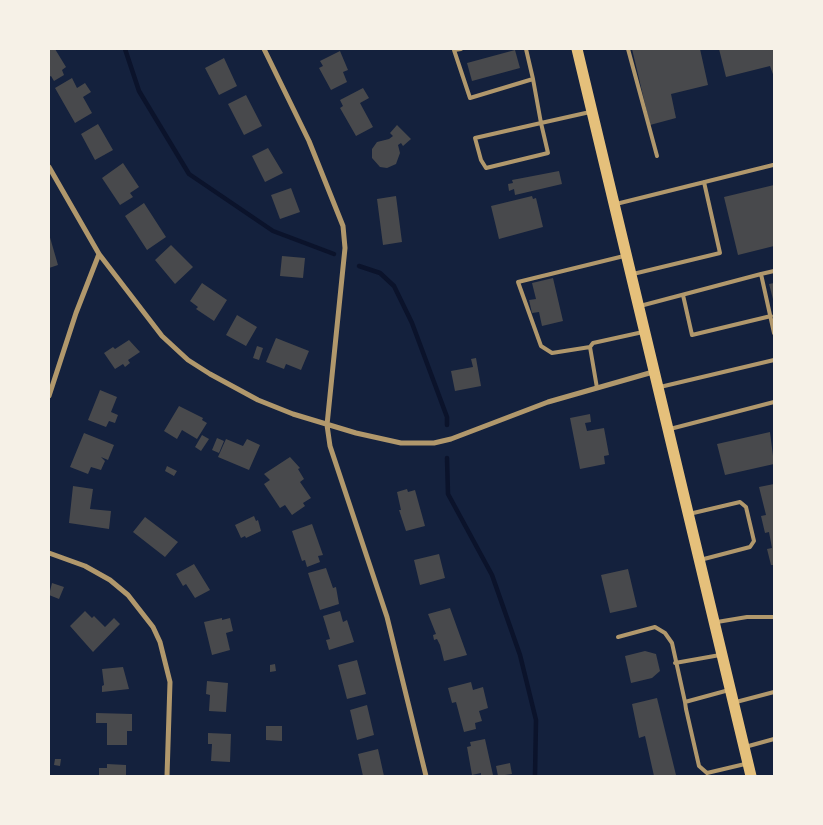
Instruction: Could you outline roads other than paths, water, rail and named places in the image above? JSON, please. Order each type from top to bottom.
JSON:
[{"type":"main road","points":[[577,49],[750,776]]},
{"type":"street","points":[[264,49],[309,141],[336,206],[345,239],[327,425],[335,464],[387,617],[426,776]]},
{"type":"street","points":[[49,167],[100,254],[162,336],[188,360],[231,387],[258,400],[327,425],[401,443],[434,443],[451,439],[548,402],[653,372]]},
{"type":"street","points":[[49,396],[76,313],[100,254]]},
{"type":"street","points":[[49,553],[85,566],[110,580],[128,595],[153,627],[160,642],[170,682],[167,776]]},
{"type":"lane","points":[[461,49],[454,50],[470,98],[533,79]]},
{"type":"lane","points":[[526,49],[540,123],[548,153],[486,168],[481,160],[475,138],[540,123],[592,112]]},
{"type":"lane","points":[[628,49],[657,156]]},
{"type":"lane","points":[[614,204],[773,165]]},
{"type":"lane","points":[[630,274],[720,253],[704,182]]},
{"type":"lane","points":[[626,255],[518,282],[541,346],[552,353],[590,347],[594,343],[644,332]]},
{"type":"lane","points":[[638,306],[774,271]]},
{"type":"lane","points":[[761,274],[774,333]]},
{"type":"lane","points":[[683,294],[692,335],[770,316]]},
{"type":"lane","points":[[590,347],[597,388]]},
{"type":"lane","points":[[657,388],[774,360]]},
{"type":"lane","points":[[668,430],[774,402]]},
{"type":"lane","points":[[689,514],[740,502],[746,507],[754,541],[750,546],[700,560]]},
{"type":"lane","points":[[715,623],[747,617],[774,617]]},
{"type":"lane","points":[[618,638],[655,627],[665,633],[672,643],[675,663],[700,766],[707,773],[748,764]]},
{"type":"lane","points":[[675,663],[722,655]]},
{"type":"lane","points":[[685,702],[730,689]]},
{"type":"lane","points":[[733,702],[774,692]]},
{"type":"lane","points":[[744,747],[774,739]]},
{"type":"waterway","points":[[125,49],[139,91],[189,174],[273,231],[334,254]]},
{"type":"waterway","points":[[359,266],[380,273],[394,286],[412,323],[447,417],[447,425]]},
{"type":"waterway","points":[[447,458],[448,494],[492,575],[520,655],[536,720],[535,776]]}]
